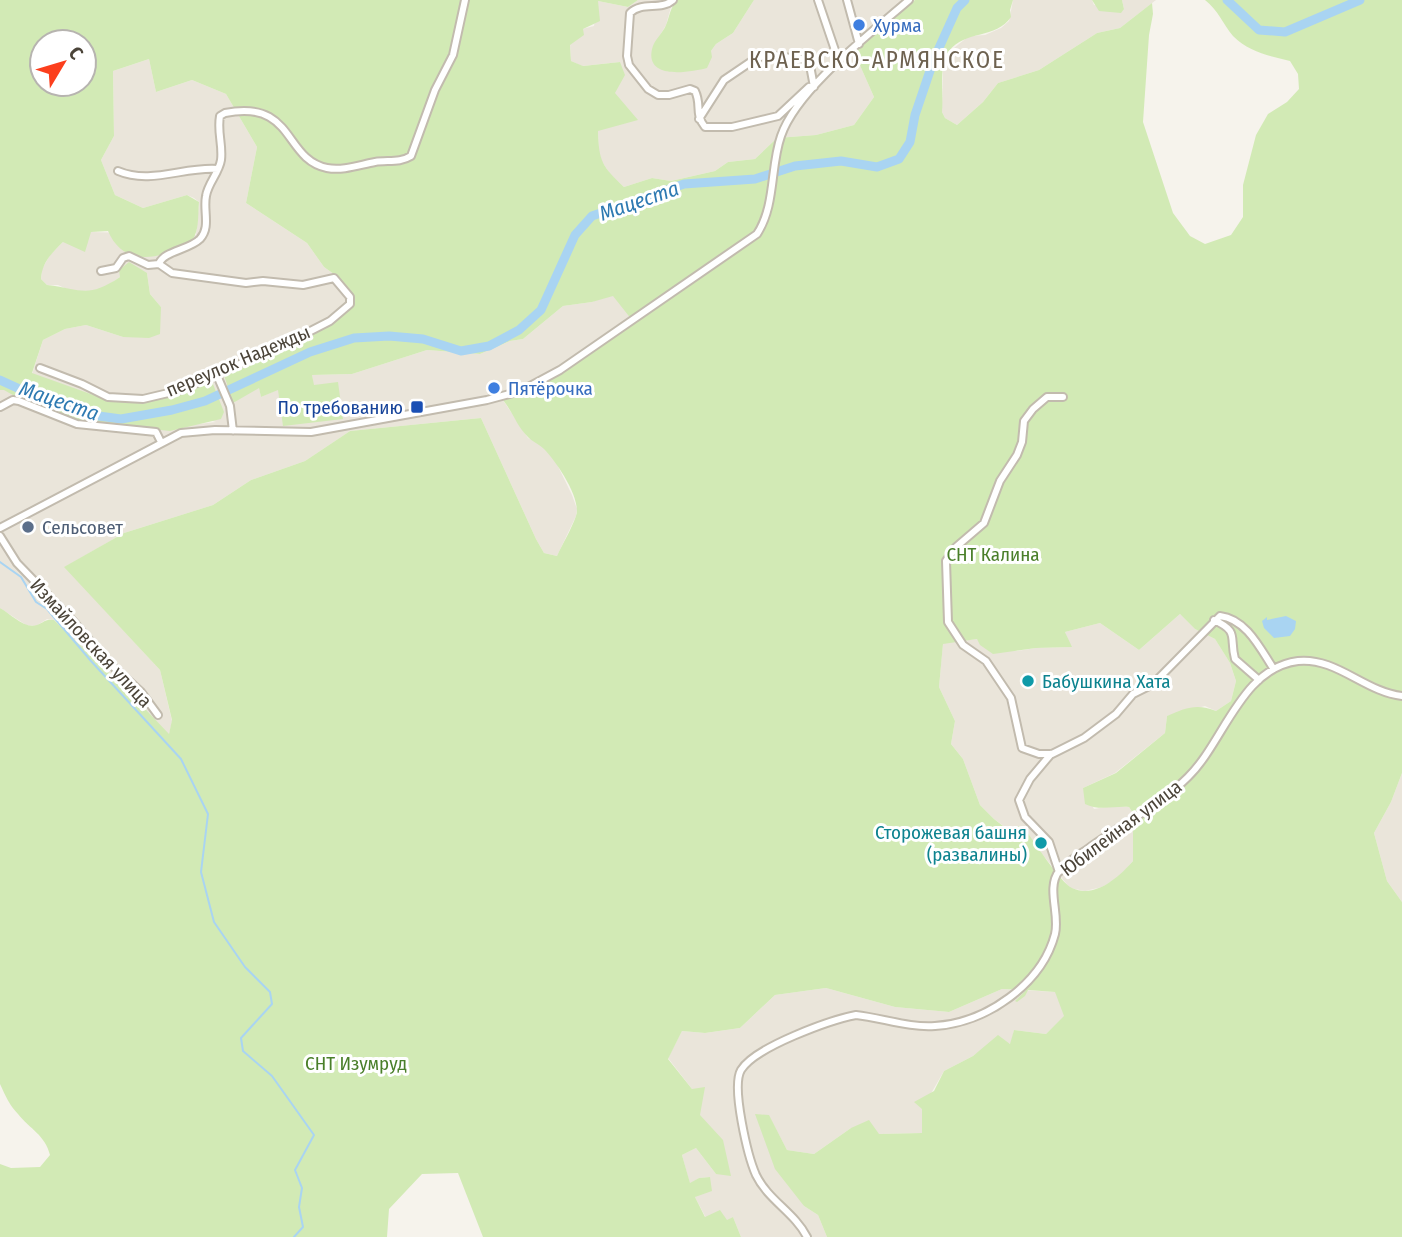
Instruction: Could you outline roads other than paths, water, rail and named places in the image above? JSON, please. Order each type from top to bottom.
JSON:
[{"type":"street","points":[[101,271],[116,268],[129,256],[148,265],[159,264],[163,257],[181,251],[201,238],[207,226],[204,211],[206,195],[218,169],[222,148],[218,127],[220,116],[229,112],[264,113],[280,124],[308,158],[330,169],[404,161],[411,156],[435,90],[453,55],[465,0]]},
{"type":"street","points":[[673,0],[664,6],[639,7],[630,13],[627,56],[629,65],[651,92],[668,95],[690,89],[695,92],[699,119],[705,127],[713,128],[767,120],[781,115],[909,0]]},
{"type":"street","points":[[818,0],[839,62]]},
{"type":"street","points":[[847,0],[859,44]]},
{"type":"street","points":[[0,528],[181,433],[311,432],[487,400],[520,391],[560,370],[752,239],[763,223],[769,203],[777,147],[782,132],[814,85],[809,60],[765,55],[724,80],[699,119]]},
{"type":"street","points":[[118,171],[145,177],[201,167],[218,169]]},
{"type":"street","name":"переулок Надежды","points":[[40,368],[108,397],[143,400],[181,390],[289,342],[330,321],[350,304],[350,297],[334,278],[303,285],[263,281],[246,284],[173,273],[159,264]]},
{"type":"street","points":[[216,373],[230,406],[233,431]]},
{"type":"street","points":[[1052,754],[1040,754],[1022,748],[1011,698],[986,661],[963,645],[948,622],[946,561],[956,547],[984,523],[1000,481],[1017,455],[1022,442],[1024,421],[1032,409],[1047,397],[1063,397]]},
{"type":"street","points":[[0,407],[13,400],[19,401],[77,424],[156,432],[161,442]]},
{"type":"street","name":"Измайловская улица","points":[[0,536],[17,563],[108,662],[141,692],[158,715]]},
{"type":"street","points":[[1059,872],[1048,842],[1025,817],[1019,800],[1026,785],[1052,754],[1084,738],[1116,714],[1133,694],[1153,684],[1214,620],[1224,616],[1241,625],[1273,668]]},
{"type":"street","points":[[1214,620],[1230,629],[1233,634],[1235,659],[1259,680]]},
{"type":"street","name":"Юбилейная улица","points":[[807,1237],[802,1227],[766,1191],[756,1174],[737,1093],[742,1069],[757,1055],[788,1039],[856,1015],[934,1026],[966,1021],[991,1010],[1028,980],[1052,942],[1056,924],[1054,886],[1059,872],[1187,778],[1207,753],[1229,717],[1259,680],[1273,668],[1297,661],[1325,663],[1378,691],[1402,696]]},
{"type":"street","points":[[1040,754],[1044,762]]},
{"type":"water","points":[[1286,616],[1296,621],[1290,636],[1274,638],[1264,628],[1262,621],[1267,617],[1267,620]]},
{"type":"waterway","name":"Мацеста","points":[[0,380],[46,401],[84,414],[121,419],[205,401],[310,352],[354,338],[389,336],[423,339],[461,351],[489,346],[519,330],[541,310],[575,235],[592,216],[684,184],[755,179],[795,166],[841,161],[877,167],[899,159],[910,142],[915,115],[934,59],[957,8],[965,0]]},
{"type":"waterway","name":"Мацеста","points":[[1227,0],[1259,30],[1285,32],[1360,0]]},
{"type":"waterway","points":[[0,562],[21,577],[36,602],[47,609],[181,759],[208,814],[201,872],[214,922],[245,967],[270,992],[272,1004],[241,1038],[243,1051],[272,1076],[314,1135],[295,1170],[302,1188],[299,1207],[303,1227],[294,1237]]},
{"type":"place","name":"Хурма","points":[[859,25]]},
{"type":"place","name":"Пятёрочка","points":[[494,388]]},
{"type":"place","name":"По требованию","points":[[417,407]]},
{"type":"place","name":"Сельсовет","points":[[28,527]]},
{"type":"place","name":"Бабушкина Хата","points":[[1028,681]]},
{"type":"place","name":"Сторожевая башня (развалины)","points":[[1041,843]]},
{"type":"district","name":"КРАЕВСКО-АРМЯНСКОЕ","points":[[877,60]]},
{"type":"park label","name":"СНТ Калина","points":[[993,554]]},
{"type":"park label","name":"СНТ Изумруд","points":[[356,1063]]}]
